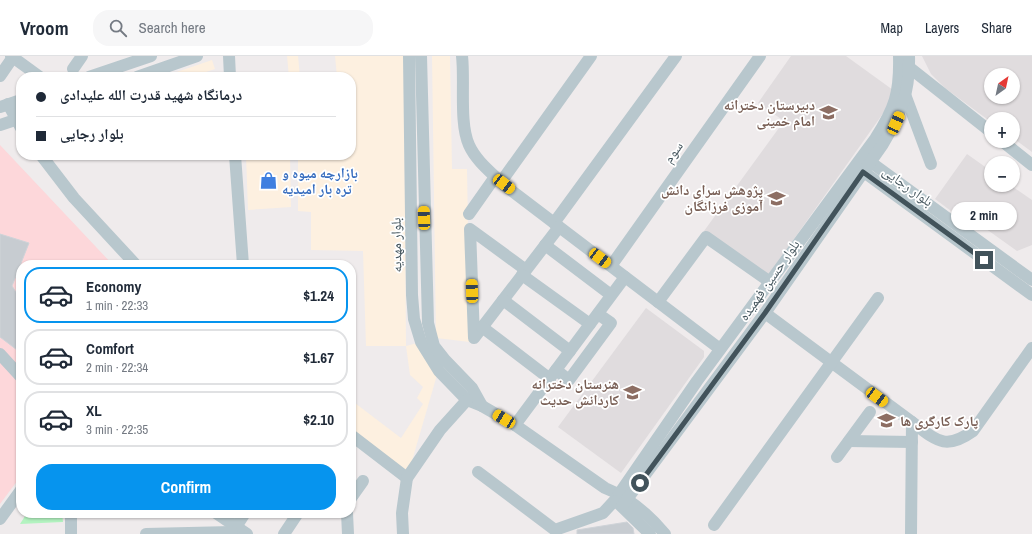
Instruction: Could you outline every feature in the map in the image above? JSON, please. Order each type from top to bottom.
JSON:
[{"type":"street","points":[[0,76],[12,56],[33,72]]},
{"type":"street","points":[[73,68],[82,56]]},
{"type":"street","points":[[104,72],[151,56]]},
{"type":"street","points":[[152,72],[197,56]]},
{"type":"street","points":[[229,56],[230,72]]},
{"type":"street","name":"بلوار مهدیه","points":[[409,56],[414,319],[421,342],[430,359],[439,371],[467,400],[482,406],[515,425],[621,499],[658,526],[665,534]]},
{"type":"street","name":"بلوار مهدیه","points":[[421,56],[428,323],[434,346],[445,360],[472,388],[482,406]]},
{"type":"street","points":[[462,56],[464,121],[469,145],[483,165],[498,179],[557,225],[720,349]]},
{"type":"street","points":[[469,214],[498,179],[591,56]]},
{"type":"street","points":[[590,324],[524,273],[470,229],[474,338],[482,327],[524,273],[545,245],[557,225],[676,56]]},
{"type":"street","name":"سوم","points":[[611,266],[760,56]]},
{"type":"street","name":"بلوار حسین فهمیده","points":[[867,159],[895,104],[899,88],[900,56]]},
{"type":"street","points":[[909,62],[984,126]]},
{"type":"street","name":"بلوار حسین فهمیده","points":[[621,499],[720,349],[770,282],[896,123],[906,97],[909,62]]},
{"type":"street","points":[[906,97],[931,164]]},
{"type":"street","points":[[16,102],[4,106],[16,119]]},
{"type":"street","points":[[0,125],[16,122]]},
{"type":"street","points":[[1011,148],[1032,165]]},
{"type":"street","name":"بلوار رجایی","points":[[867,159],[1032,280]]},
{"type":"street","points":[[45,160],[74,198],[131,260]]},
{"type":"street","points":[[235,160],[243,260]]},
{"type":"street","name":"بلوار حسین فهمیده","points":[[621,499],[765,313],[859,169]]},
{"type":"street","name":"بلوار رجایی","points":[[859,169],[1032,295]]},
{"type":"street","points":[[658,302],[706,237],[770,282]]},
{"type":"street","points":[[545,245],[611,295]]},
{"type":"street","points":[[515,425],[625,277]]},
{"type":"street","points":[[714,525],[878,298]]},
{"type":"street","points":[[503,300],[570,351]]},
{"type":"street","points":[[765,313],[912,422],[941,441],[950,443],[963,439],[973,431],[1032,348]]},
{"type":"street","points":[[482,327],[553,374],[569,380],[610,323],[598,314]]},
{"type":"street","points":[[0,354],[16,372]]},
{"type":"street","points":[[403,534],[402,514],[407,478],[440,430],[467,400]]},
{"type":"street","points":[[837,457],[870,412]]},
{"type":"street","points":[[911,534],[912,422]]},
{"type":"street","points":[[356,439],[407,478]]},
{"type":"street","points":[[849,441],[912,442]]},
{"type":"street","points":[[478,472],[553,532],[603,513],[621,499]]},
{"type":"street","points":[[356,491],[363,481]]},
{"type":"street","points":[[0,519],[16,497]]},
{"type":"street","name":"بلوار مهدیه","points":[[621,499],[650,534]]},
{"type":"street","points":[[71,518],[71,534]]},
{"type":"street","points":[[221,518],[233,531]]},
{"type":"street","points":[[233,531],[242,518]]},
{"type":"street","points":[[284,534],[295,518]]},
{"type":"street","points":[[347,518],[348,534]]},
{"type":"street","points":[[146,534],[233,531],[246,534]]},
{"type":"shaded area","points":[[287,56],[298,56],[300,72],[289,72]]},
{"type":"shaded area","points":[[335,56],[404,56],[406,346],[366,346],[363,251],[311,250],[311,212],[298,211],[298,160],[356,160],[356,72],[337,72]]},
{"type":"shaded area","points":[[432,56],[450,56],[452,169],[467,169],[470,342],[436,338]]},
{"type":"shaded area","points":[[791,56],[846,56],[893,90],[889,105],[767,277],[704,231],[784,121],[758,103]]},
{"type":"shaded area","points":[[922,56],[1032,56],[1032,152],[1020,143],[1020,112],[984,112],[984,117],[945,88],[931,74]]},
{"type":"shaded area","points":[[212,60],[215,69],[206,72],[177,72]]},
{"type":"shaded area","points":[[0,145],[108,260],[16,260],[16,483],[0,504]]},
{"type":"shaded area","points":[[967,154],[984,166],[984,192],[1020,192],[1032,200],[1032,245],[1017,251],[954,206],[951,211],[935,199]]},
{"type":"shaded area","name":"بازارچه میوه و تره بار امیدیه","points":[[246,160],[290,160],[291,207],[248,210]]},
{"type":"shaded area","name":"هنرستان دخترانه کاردانش حدیث","points":[[646,308],[704,351],[704,357],[621,473],[558,427]]},
{"type":"shaded area","points":[[421,342],[437,375],[407,478],[356,439],[356,404],[401,438],[423,404],[417,398],[423,387],[410,375],[406,346]]},
{"type":"green space","points":[[24,518],[63,518],[63,522],[20,524]]},
{"type":"building","points":[[0,234],[29,243],[22,260],[16,260],[16,276],[12,286],[16,292],[16,349],[0,337]]},
{"type":"building","points":[[627,522],[633,528],[634,534],[577,534],[577,530]]},
{"type":"place","name":"دبیرستان دخترانه امام خمینی","points":[[828,113]]},
{"type":"place","name":"بازارچه میوه و تره بار امیدیه","points":[[269,181]]},
{"type":"place","name":"پژوهش سرای دانش آموزی فرزانگان","points":[[776,198]]},
{"type":"place","name":"هنرستان دخترانه کاردانش حدیث","points":[[632,392]]},
{"type":"place","name":"پارک کارگری ها","points":[[887,421]]},
{"type":"route","points":[[640,483],[765,313],[863,172],[984,260]]}]
